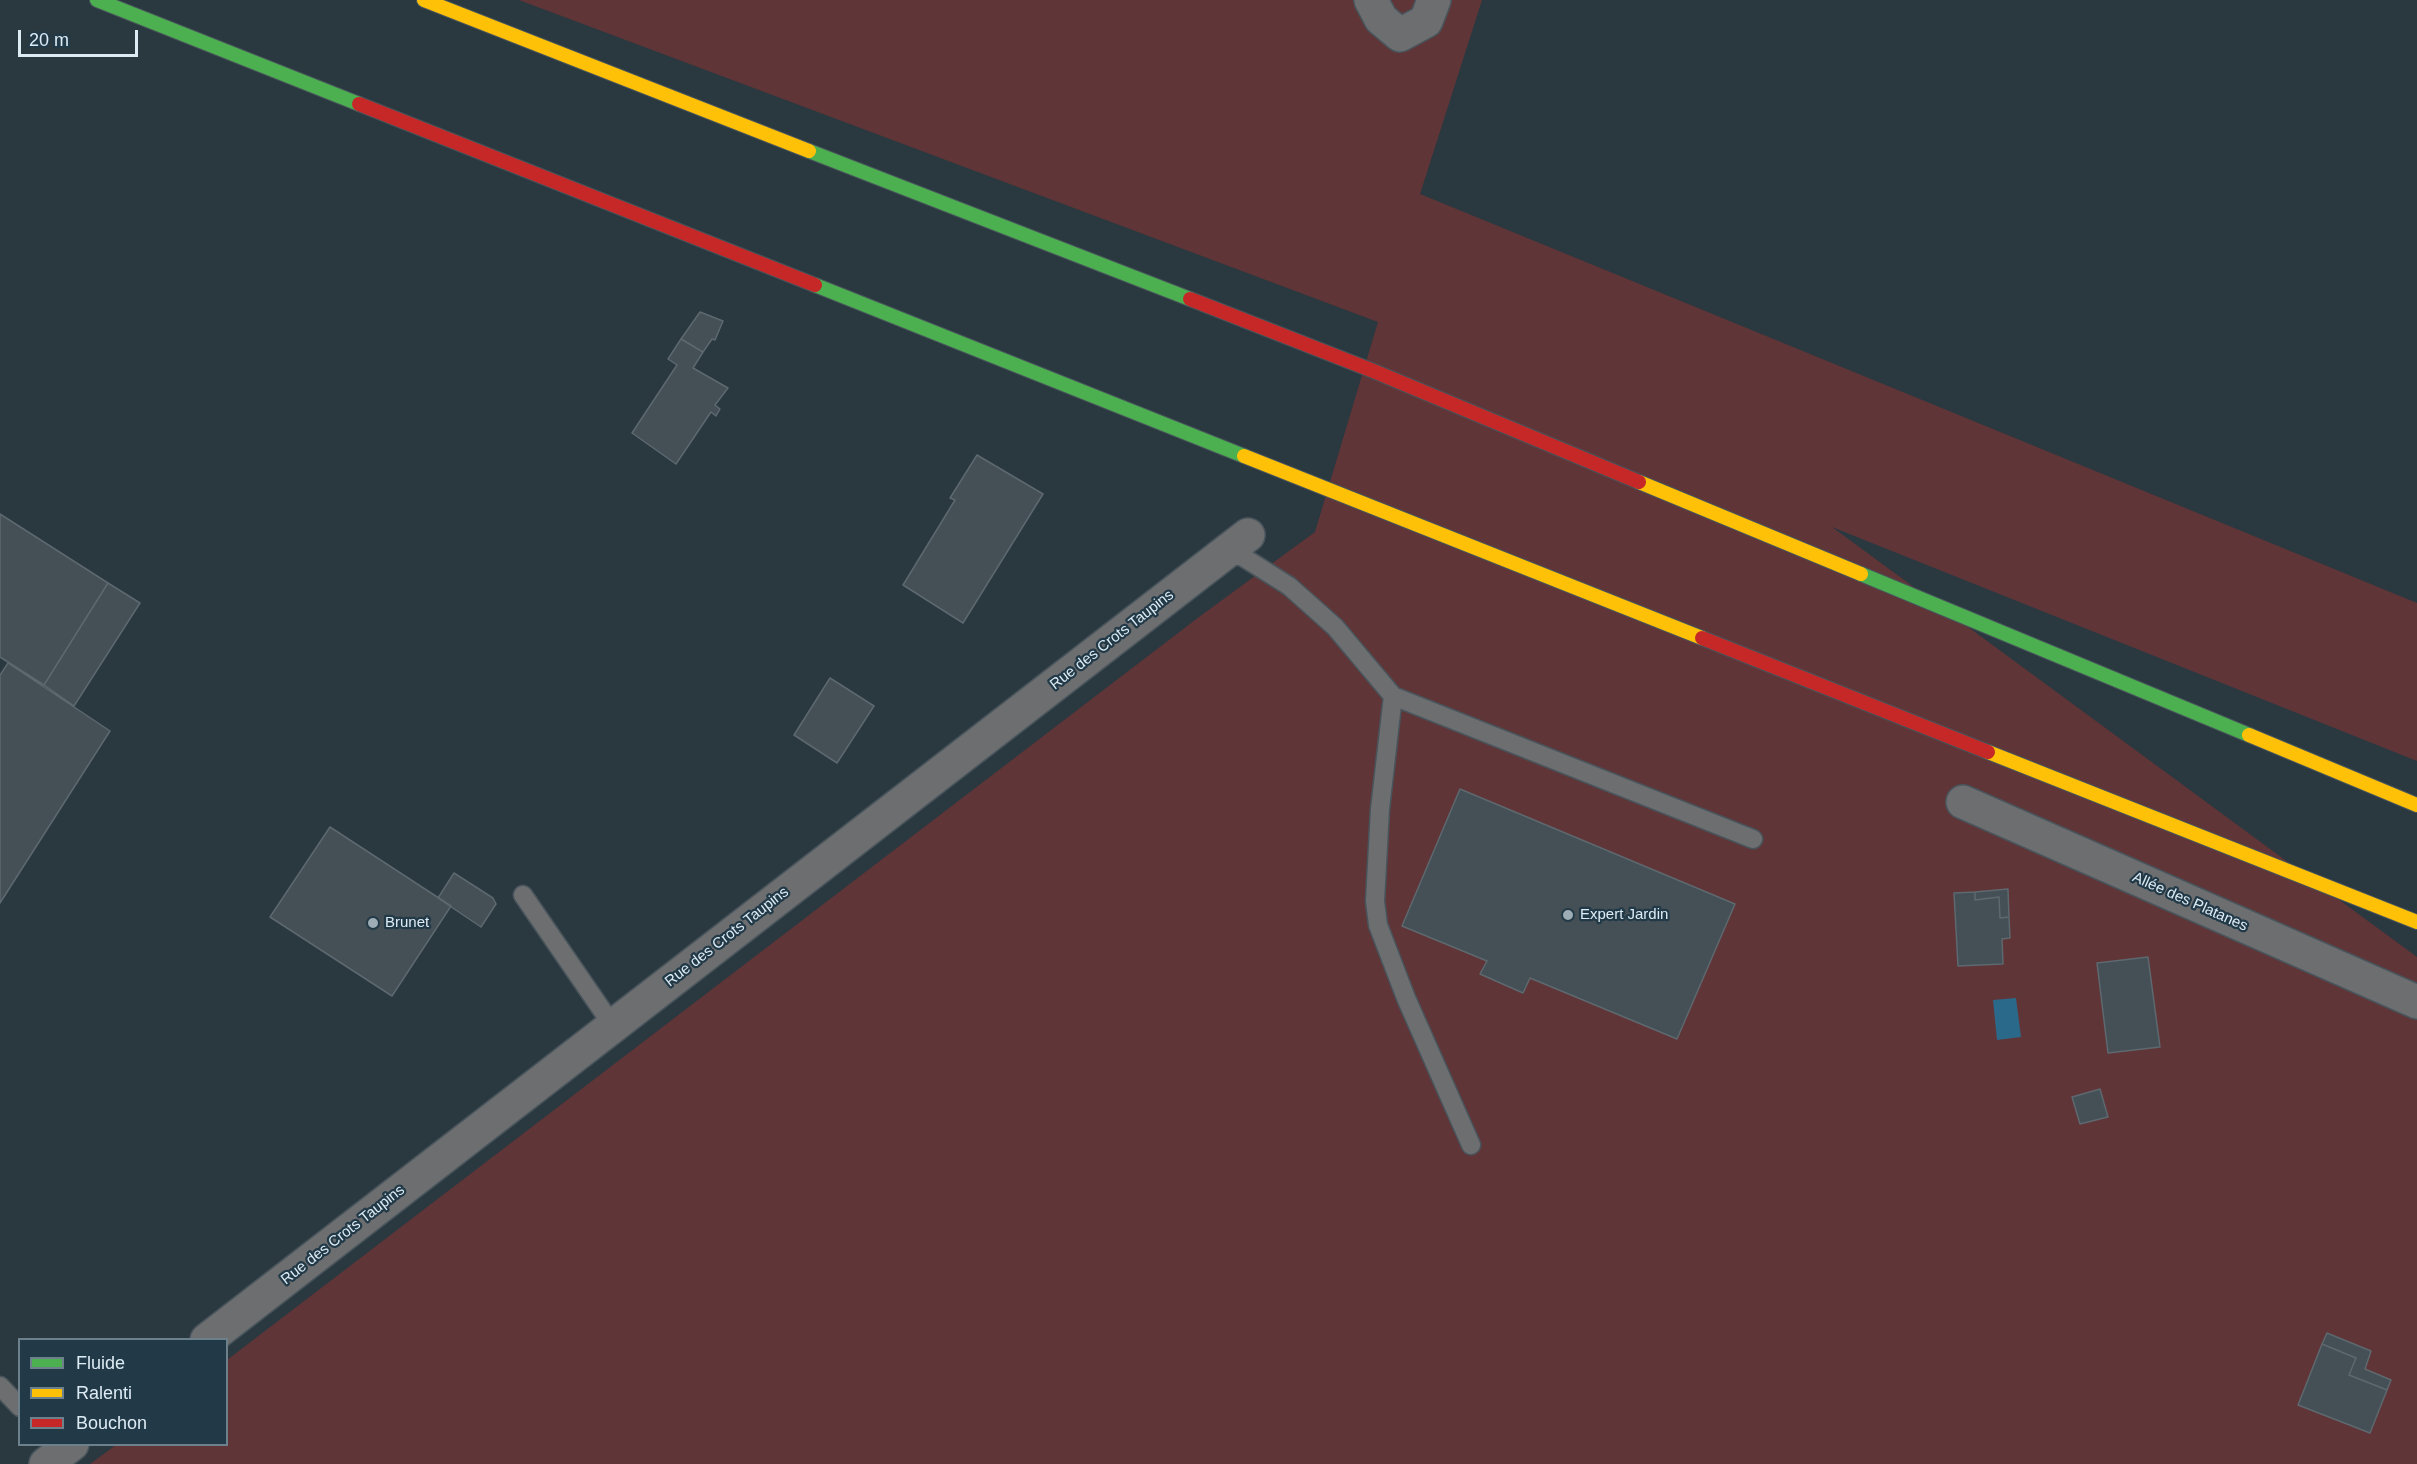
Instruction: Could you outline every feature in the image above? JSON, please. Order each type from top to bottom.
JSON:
[{"type":"main road","points":[[97,0],[2417,922]]},
{"type":"main road","points":[[424,0],[1371,369],[2417,805]]},
{"type":"street","points":[[1371,0],[1381,19],[1400,35],[1426,21],[1434,0]]},
{"type":"street","name":"Rue des Crots Taupins","points":[[210,1338],[1236,544]]},
{"type":"street","name":"Allée des Platanes","points":[[1963,802],[2417,1002]]},
{"type":"lane","points":[[1236,544],[1243,557],[1289,586],[1335,627],[1392,696],[1753,839]]},
{"type":"lane","points":[[1392,696],[1380,809],[1376,901],[1378,925],[1406,998],[1471,1145]]},
{"type":"lane","points":[[523,895],[613,1026]]},
{"type":"lane","points":[[0,1386],[18,1405]]},
{"type":"shaded area","points":[[519,0],[1482,0],[1420,194],[2417,603],[2417,761],[1832,527],[2417,957],[2417,1464],[90,1464],[115,1446],[228,1446],[228,1359],[1199,617],[1315,532],[1378,322]]},
{"type":"water","points":[[2016,998],[2021,1037],[1997,1040],[1993,1000]]},
{"type":"building","points":[[700,312],[723,321],[715,340],[712,339],[703,352],[681,339]]},
{"type":"building","points":[[681,339],[703,352],[693,368],[728,388],[715,405],[720,409],[716,416],[711,412],[676,464],[632,433],[677,365],[668,359]]},
{"type":"building","points":[[977,455],[1043,494],[963,623],[903,585],[955,500],[950,498]]},
{"type":"building","points":[[0,514],[108,583],[44,685],[0,657]]},
{"type":"building","points":[[108,583],[140,603],[74,706],[44,685]]},
{"type":"building","points":[[8,663],[110,731],[0,903],[0,675]]},
{"type":"building","points":[[830,678],[874,706],[837,763],[794,735]]},
{"type":"building","name":"Expert Jardin","points":[[1460,789],[1735,904],[1677,1039],[1530,978],[1523,993],[1480,974],[1487,961],[1402,926]]},
{"type":"building","points":[[330,827],[451,906],[392,996],[270,917]]},
{"type":"building","points":[[454,873],[493,898],[496,904],[481,927],[438,898]]},
{"type":"building","points":[[2008,889],[2009,917],[2000,918],[1999,897],[1975,900],[1975,892]]},
{"type":"building","points":[[1975,892],[1975,900],[1999,897],[2000,918],[2009,917],[2010,938],[2002,939],[2003,964],[1958,966],[1954,893]]},
{"type":"building","points":[[2148,957],[2160,1047],[2108,1053],[2097,963]]},
{"type":"building","points":[[2100,1089],[2108,1117],[2080,1124],[2072,1097]]},
{"type":"building","points":[[2327,1333],[2371,1351],[2365,1369],[2391,1380],[2387,1390],[2349,1375],[2356,1358],[2322,1344]]},
{"type":"building","points":[[2322,1344],[2356,1358],[2349,1375],[2387,1390],[2370,1433],[2298,1405]]},
{"type":"traffic: fast","points":[[97,0],[359,104]]},
{"type":"traffic: fast","points":[[809,151],[1190,299]]},
{"type":"traffic: fast","points":[[815,285],[1244,456]]},
{"type":"traffic: fast","points":[[1861,574],[2249,735]]},
{"type":"traffic: slow","points":[[424,0],[809,151]]},
{"type":"traffic: slow","points":[[1244,456],[1702,638]]},
{"type":"traffic: slow","points":[[1639,482],[1861,574]]},
{"type":"traffic: slow","points":[[2249,735],[2417,805]]},
{"type":"traffic: slow","points":[[1988,752],[2417,922]]},
{"type":"traffic: jam","points":[[359,104],[815,285]]},
{"type":"traffic: jam","points":[[1190,299],[1371,370],[1639,482]]},
{"type":"traffic: jam","points":[[1702,638],[1988,752]]},
{"type":"place","name":"Expert Jardin","points":[[1568,915]]},
{"type":"place","name":"Brunet","points":[[373,923]]}]
